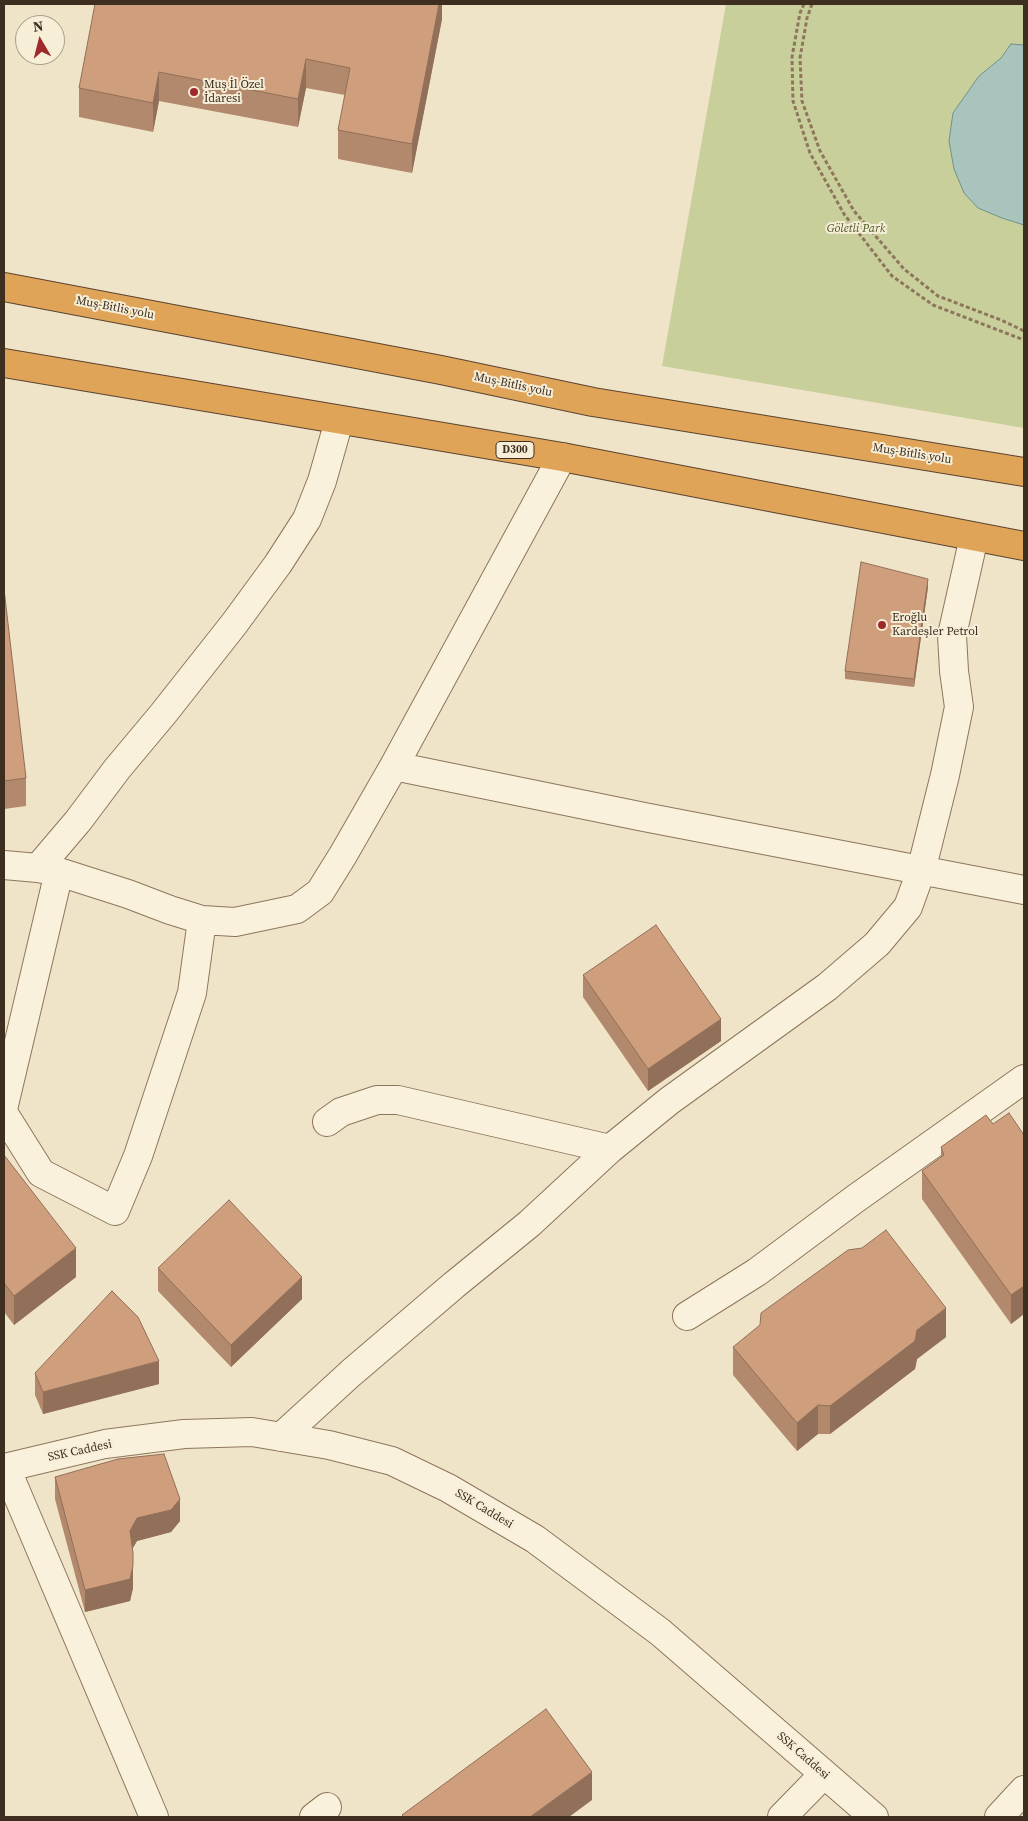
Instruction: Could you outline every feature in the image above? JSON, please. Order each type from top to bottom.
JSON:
[{"type":"highway","name":"Muş-Bitlis yolu","points":[[4,287],[441,370],[593,402],[1024,472]]},
{"type":"highway","name":"D300","points":[[4,363],[339,421],[562,457],[1024,546]]},
{"type":"street","points":[[4,1105],[48,870],[78,821],[117,769],[234,624],[278,564],[307,519],[322,481],[339,421]]},
{"type":"street","points":[[4,865],[48,870],[128,894],[202,920],[235,922],[297,909],[320,892],[343,855],[394,766],[562,457]]},
{"type":"street","points":[[281,1437],[366,1360],[529,1224],[610,1149],[669,1101],[827,987],[877,944],[908,907],[921,871],[945,775],[959,707],[952,635],[974,537]]},
{"type":"street","points":[[394,766],[1024,890]]},
{"type":"street","points":[[4,1114],[41,1173],[116,1211],[138,1156],[192,993],[202,920]]},
{"type":"street","points":[[687,1316],[758,1272],[855,1199],[1024,1079]]},
{"type":"street","points":[[327,1122],[341,1112],[377,1100],[398,1100],[610,1149]]},
{"type":"street","name":"SSK Caddesi","points":[[5,1468],[105,1444],[184,1434],[252,1432],[329,1445],[392,1462],[448,1488],[535,1539],[660,1632],[874,1817]]},
{"type":"street","points":[[5,1468],[154,1817]]},
{"type":"street","points":[[782,1817],[824,1774]]},
{"type":"street","points":[[998,1817],[1024,1790]]},
{"type":"path","points":[[804,4],[800,13],[792,56],[793,101],[810,154],[844,214],[892,276],[933,305],[1024,340]]},
{"type":"path","points":[[812,4],[807,18],[800,58],[802,101],[820,151],[854,211],[904,269],[938,296],[1001,320],[1024,331]]},
{"type":"green space","name":"Göletli Park","points":[[726,4],[1024,4],[1024,428],[662,366]]},
{"type":"water","points":[[1011,44],[1024,45],[1024,225],[978,208],[964,193],[954,169],[949,141],[953,113],[979,76],[1001,58]]},
{"type":"building","name":"Muş İl Özel İdaresi","points":[[95,4],[439,4],[412,144],[338,130],[350,68],[306,59],[298,99],[159,72],[153,103],[79,88]]},
{"type":"building","points":[[861,562],[928,579],[914,679],[845,671]]},
{"type":"building","points":[[4,589],[26,778],[4,781]]},
{"type":"building","points":[[656,925],[721,1019],[648,1069],[583,975]]},
{"type":"building","points":[[1009,1113],[1024,1135],[1024,1286],[1011,1295],[922,1171],[944,1155],[941,1147],[986,1115],[993,1124]]},
{"type":"building","points":[[4,1155],[76,1248],[14,1296],[4,1283]]},
{"type":"building","points":[[229,1200],[302,1277],[231,1345],[158,1268]]},
{"type":"building","points":[[886,1230],[946,1308],[917,1330],[915,1341],[830,1406],[818,1405],[797,1423],[733,1347],[760,1325],[761,1313],[848,1250],[862,1248]]},
{"type":"building","points":[[112,1291],[138,1317],[159,1361],[43,1392],[35,1373]]},
{"type":"building","points":[[164,1454],[180,1499],[171,1510],[137,1518],[130,1531],[133,1566],[130,1579],[85,1590],[55,1477],[118,1459]]},
{"type":"building","points":[[546,1709],[592,1772],[530,1817],[404,1817],[402,1815]]},
{"type":"place","name":"Muş İl Özel İdaresi","points":[[194,92]]},
{"type":"place","name":"Eroğlu Kardeşler Petrol","points":[[882,625]]}]
